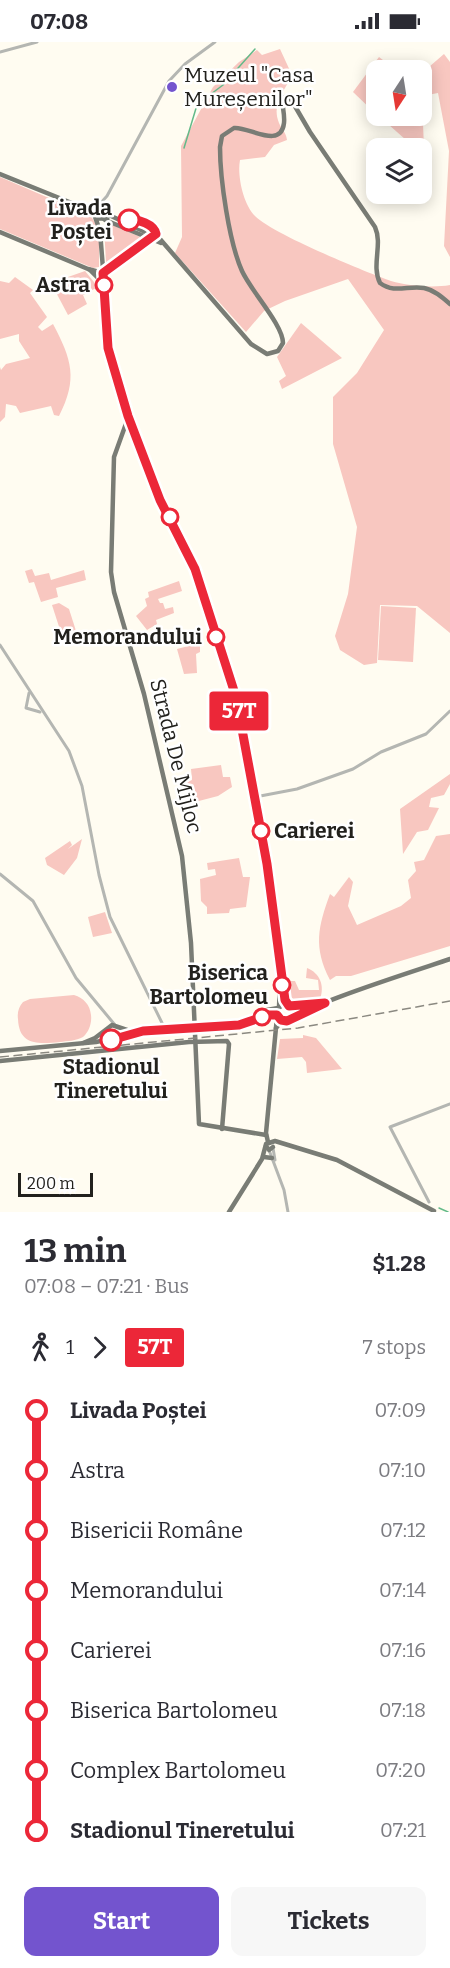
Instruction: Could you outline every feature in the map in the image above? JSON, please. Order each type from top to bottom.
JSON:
[{"type":"main road","points":[[109,215],[151,236],[166,247],[251,344],[264,353],[273,354],[282,348],[283,338],[279,327],[252,291],[240,266],[233,243],[220,161],[220,142],[226,131],[237,127],[268,136],[278,133],[284,125],[282,100],[287,95],[291,97],[310,132],[375,226],[378,238],[376,273],[380,283],[393,289],[416,287],[429,289],[450,304]]},
{"type":"main road","points":[[0,174],[89,210],[108,208],[109,215],[100,231]]},
{"type":"main road","points":[[96,208],[100,231],[108,348],[128,416],[160,500],[195,569],[236,697],[255,797],[267,864],[281,973],[266,1136],[270,1146]]},
{"type":"main road","points":[[96,218],[151,236]]},
{"type":"main road","points":[[0,232],[87,269],[103,273],[145,243],[151,236]]},
{"type":"main road","points":[[87,269],[100,278],[104,285]]},
{"type":"main road","name":"Strada De Mijloc","points":[[128,416],[126,428],[114,457],[110,547],[112,576],[141,680],[179,838],[188,910],[199,1124],[222,1129]]},
{"type":"main road","points":[[126,428],[133,430]]},
{"type":"main road","points":[[276,1028],[285,1021],[325,1003],[450,959]]},
{"type":"main road","points":[[281,979],[288,1005],[293,1010],[291,1018]]},
{"type":"main road","points":[[253,1020],[267,1010],[288,1005],[325,1003]]},
{"type":"main road","points":[[0,1051],[114,1040],[143,1031],[239,1025],[268,1015],[277,1016],[285,1021]]},
{"type":"main road","points":[[83,1043],[107,1027],[117,1026],[143,1031]]},
{"type":"main road","points":[[114,1040],[120,1033],[117,1026]]},
{"type":"main road","points":[[180,1027],[196,1035],[208,1026]]},
{"type":"main road","points":[[107,1027],[106,1036],[114,1040]]},
{"type":"main road","points":[[0,1061],[196,1041],[229,1043],[222,1129],[266,1136]]},
{"type":"main road","points":[[229,1212],[270,1146],[280,1144],[338,1160],[427,1204],[434,1211]]},
{"type":"main road","points":[[263,1158],[273,1160]]},
{"type":"street","points":[[0,52],[37,42]]},
{"type":"street","points":[[96,208],[107,196],[152,109],[178,70],[215,42]]},
{"type":"street","points":[[107,196],[108,208]]},
{"type":"street","points":[[0,645],[42,713],[63,740],[74,764],[88,811],[99,875],[110,917],[165,1029]]},
{"type":"street","points":[[28,690],[28,700],[25,706],[42,713]]},
{"type":"street","points":[[28,700],[34,700]]},
{"type":"street","points":[[33,711],[37,705]]},
{"type":"street","points":[[255,797],[297,789],[353,769],[381,752],[426,734],[450,711]]},
{"type":"street","points":[[0,874],[32,900],[73,974],[117,1026]]},
{"type":"street","points":[[107,1027],[110,1020]]},
{"type":"street","points":[[427,1204],[390,1127],[450,1104]]},
{"type":"street","points":[[270,1146],[284,1190],[288,1212]]},
{"type":"shaded area","points":[[280,49],[292,75],[277,109],[279,123],[287,140],[274,145],[265,157],[240,160],[239,173],[242,189],[251,211],[265,224],[299,242],[391,281],[421,286],[450,285],[450,633],[417,606],[380,605],[377,663],[364,665],[340,650],[335,636],[348,594],[357,527],[333,444],[333,397],[357,373],[384,330],[348,279],[285,301],[264,311],[246,332],[175,253],[182,237],[181,146],[213,87],[239,62],[257,50],[262,55]]},
{"type":"shaded area","points":[[444,54],[450,62],[450,257],[444,246],[449,151],[438,93],[432,94],[432,64]]},
{"type":"shaded area","points":[[366,74],[366,104],[353,92]]},
{"type":"shaded area","points":[[390,126],[423,126],[424,138],[404,138]]},
{"type":"shaded area","points":[[0,177],[91,216],[99,230],[99,267],[93,268],[0,229]]},
{"type":"shaded area","points":[[110,224],[145,239],[110,265],[106,262],[104,227]]},
{"type":"shaded area","points":[[85,271],[98,287],[83,295],[87,304],[68,315],[51,283]]},
{"type":"shaded area","points":[[15,277],[33,290],[30,293],[47,317],[38,327],[42,331],[53,324],[65,348],[70,380],[69,391],[59,416],[54,415],[51,406],[20,413],[16,406],[6,404],[5,417],[0,422],[0,367],[1,370],[6,364],[30,358],[19,341],[19,334],[0,339],[0,281],[9,283]]},
{"type":"shaded area","points":[[301,323],[342,358],[282,389],[279,381],[286,376],[277,357]]},
{"type":"shaded area","points":[[32,569],[35,576],[49,573],[51,580],[84,570],[86,580],[56,588],[58,597],[41,602],[34,582],[29,583],[25,571]]},
{"type":"shaded area","points":[[179,581],[182,591],[158,599],[160,603],[163,603],[165,609],[173,607],[174,613],[156,620],[157,624],[147,630],[136,616],[147,606],[145,599],[149,597],[148,592]]},
{"type":"shaded area","points":[[59,603],[69,609],[77,634],[63,639],[52,605]]},
{"type":"shaded area","points":[[381,606],[416,608],[413,662],[378,660]]},
{"type":"shaded area","points":[[200,643],[200,652],[196,654],[197,673],[184,674],[177,649]]},
{"type":"shaded area","points":[[221,765],[223,777],[230,777],[232,787],[218,796],[195,802],[194,793],[184,783],[192,780],[191,769]]},
{"type":"shaded area","points":[[450,774],[450,784],[444,795],[431,798],[429,807],[439,808],[428,830],[417,832],[403,854],[400,809]]},
{"type":"shaded area","points":[[450,834],[450,946],[351,976],[336,976],[330,980],[321,957],[319,937],[330,894],[334,897],[349,877],[353,882],[348,906],[357,925],[401,906],[411,898],[408,880],[416,871],[414,862],[424,860],[436,836]]},
{"type":"shaded area","points":[[82,839],[77,858],[64,875],[47,865],[45,858],[70,841],[72,845],[68,849]]},
{"type":"shaded area","points":[[239,858],[243,877],[250,877],[246,907],[230,909],[229,913],[207,914],[207,907],[201,901],[200,879],[216,875],[215,869],[208,870],[207,863]]},
{"type":"shaded area","points":[[105,912],[112,933],[93,937],[88,917]]},
{"type":"shaded area","points":[[307,968],[315,973],[322,985],[320,999],[296,1002],[290,996],[291,981],[295,981],[299,990],[319,990],[318,980],[306,978]]},
{"type":"shaded area","name":"Stadionul Tineretului","points":[[74,995],[84,1000],[90,1011],[90,1024],[83,1037],[72,1041],[45,1043],[26,1039],[19,1028],[18,1014],[23,1002],[30,999]]},
{"type":"shaded area","points":[[303,1035],[316,1038],[342,1069],[307,1073],[306,1062],[302,1057],[277,1059],[280,1039],[303,1038]]},
{"type":"waterway","points":[[199,103],[223,85],[255,49]]},
{"type":"waterway","points":[[184,148],[197,105]]},
{"type":"waterway","points":[[439,1208],[448,1212]]},
{"type":"railway","points":[[0,1057],[298,1028],[450,1001]]},
{"type":"bus line","name":"57T","points":[[111,1040],[143,1031],[239,1025],[268,1015],[277,1015],[281,1020],[287,1021],[299,1013],[325,1003],[289,1006],[285,1000],[267,864],[236,697],[195,569],[178,531],[160,500],[128,416],[108,351],[103,273],[153,239],[156,234],[155,229],[135,219],[129,220]]},
{"type":"place","name":"Muzeul \"Casa Mureșenilor\"","points":[[172,87]]},
{"type":"place","name":"Livada Poștei","points":[[129,220]]},
{"type":"place","name":"Astra","points":[[104,285]]},
{"type":"place","name":"Memorandului","points":[[216,637]]},
{"type":"place","name":"Carierei","points":[[261,831]]},
{"type":"place","name":"Biserica Bartolomeu","points":[[282,985]]},
{"type":"place","name":"Stadionul Tineretului","points":[[111,1040]]}]
